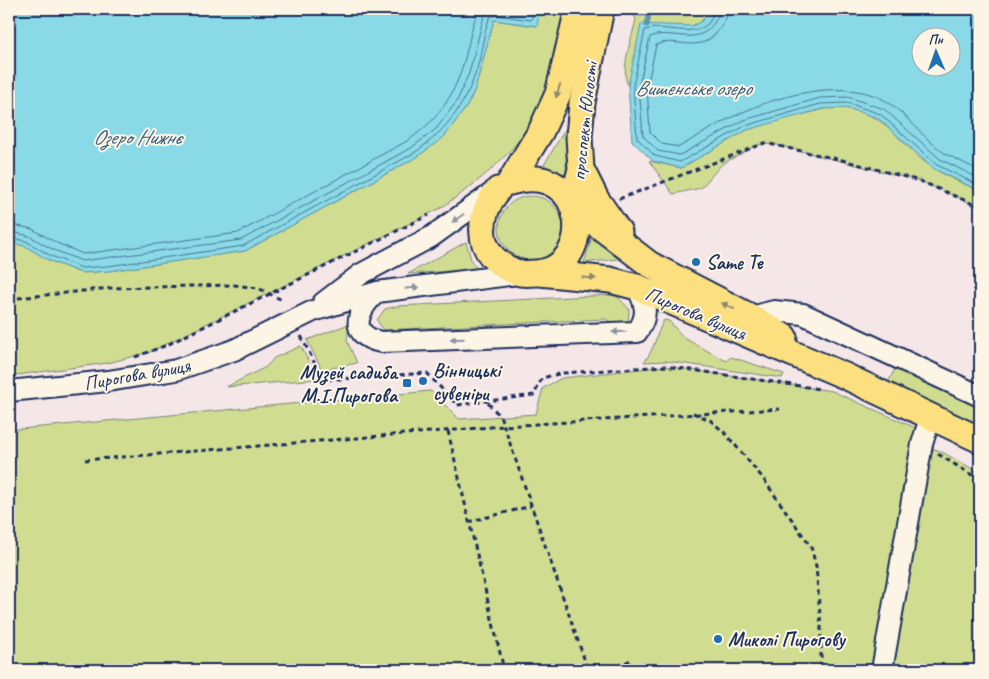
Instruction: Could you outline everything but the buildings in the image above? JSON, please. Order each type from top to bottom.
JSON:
[{"type":"main road","name":"проспект Юності","points":[[504,186],[541,131],[558,94],[578,9]]},
{"type":"main road","name":"проспект Юності","points":[[572,205],[581,169],[579,137],[582,103],[600,9]]},
{"type":"main road","points":[[581,169],[596,199],[633,252]]},
{"type":"main road","points":[[523,178],[549,182],[560,189],[572,205],[578,229],[574,245],[564,260],[550,270],[529,273],[501,265],[489,252],[483,237],[482,220],[487,204],[504,186],[523,178]]},
{"type":"main road","name":"Пирогова вулиця","points":[[572,205],[649,264],[693,289],[751,317],[845,376]]},
{"type":"main road","name":"Пирогова вулиця","points":[[529,273],[610,280],[637,287],[845,376],[930,418],[980,440]]},
{"type":"street","name":"Пирогова вулиця","points":[[314,310],[361,274],[430,237],[504,186]]},
{"type":"street","name":"Пирогова вулиця","points":[[9,391],[125,379],[176,370],[234,350],[314,310],[377,292],[529,273]]},
{"type":"street","points":[[377,292],[366,302],[358,320],[361,331],[369,340],[381,342],[637,332],[645,320],[645,308],[637,287]]},
{"type":"street","points":[[751,317],[774,311],[803,314],[980,396]]},
{"type":"street","points":[[882,670],[922,444],[930,418]]},
{"type":"path","points":[[612,202],[765,143],[842,160],[920,181],[980,207]]},
{"type":"path","points":[[133,357],[166,345],[432,213]]},
{"type":"path","points":[[9,299],[111,288],[234,285],[258,288],[272,293],[284,301]]},
{"type":"path","points":[[301,336],[323,380],[427,373],[457,405],[487,403],[534,395],[542,378],[563,373],[665,366],[822,389]]},
{"type":"path","points":[[487,403],[500,416],[504,426],[588,670]]},
{"type":"path","points":[[85,460],[504,426],[780,409]]},
{"type":"path","points":[[693,413],[710,420],[725,433],[762,477],[811,547],[816,566],[821,627],[821,670]]},
{"type":"path","points":[[448,431],[504,670]]},
{"type":"path","points":[[922,444],[980,480]]},
{"type":"path","points":[[468,522],[531,506]]},
{"type":"path","points":[[609,670],[631,660]]},
{"type":"green space","points":[[540,9],[564,9],[550,74],[537,112],[529,127],[508,154],[469,188],[441,208],[150,352],[108,363],[9,376],[9,242],[25,246],[48,260],[81,273],[109,271],[245,251],[417,157],[444,137],[467,106],[475,89],[494,20],[536,26]]},
{"type":"green space","points":[[630,9],[710,9],[702,21],[692,26],[671,65],[628,86],[625,70],[636,19]]},
{"type":"green space","points":[[834,107],[853,110],[881,122],[921,159],[935,169],[980,191],[980,207],[920,181],[773,144],[757,145],[722,164],[701,188],[673,194],[649,161],[681,168],[747,130]]},
{"type":"green space","points":[[567,126],[566,175],[544,165]]},
{"type":"green space","points":[[531,196],[543,198],[554,205],[561,216],[563,228],[561,240],[554,251],[543,258],[531,260],[519,258],[508,251],[501,240],[499,228],[501,216],[508,205],[519,198]]},
{"type":"green space","points":[[592,237],[618,259],[584,263]]},
{"type":"green space","points":[[466,242],[472,263],[478,269],[408,274]]},
{"type":"green space","points":[[611,295],[618,297],[629,309],[628,329],[619,327],[606,319],[383,330],[377,320],[385,309],[398,306]]},
{"type":"green space","points":[[664,320],[669,321],[684,338],[726,361],[731,357],[784,374],[782,378],[666,361],[644,362],[651,352]]},
{"type":"green space","points":[[349,324],[347,341],[357,363],[322,370],[307,340]]},
{"type":"green space","points":[[301,346],[317,379],[226,387],[266,367],[274,358]]},
{"type":"green space","points":[[901,358],[980,396],[980,425],[888,382]]},
{"type":"green space","points":[[665,366],[832,391],[925,432],[922,444],[942,452],[980,473],[980,670],[9,670],[9,430],[431,391],[459,419],[536,414],[543,388],[562,378]]},
{"type":"water","name":"Озеро Нижнє","points":[[9,9],[540,9],[537,26],[494,20],[475,89],[467,106],[444,137],[417,157],[245,251],[109,271],[81,273],[48,260],[25,246],[9,242]]},
{"type":"water","name":"Вишенське озеро","points":[[710,9],[980,9],[980,191],[934,169],[878,118],[847,108],[822,109],[747,130],[681,168],[653,161],[632,141],[628,86],[641,24],[692,26],[702,21]]},
{"type":"waterway","points":[[647,25],[650,9]]},
{"type":"place","name":"Same Te","points":[[696,262]]},
{"type":"place","name":"Вінницькі сувеніри","points":[[423,381]]},
{"type":"place","name":"Музей садиба М.І.Пирогова","points":[[407,383]]},
{"type":"place","name":"Миколі Пирогову","points":[[718,639]]}]
